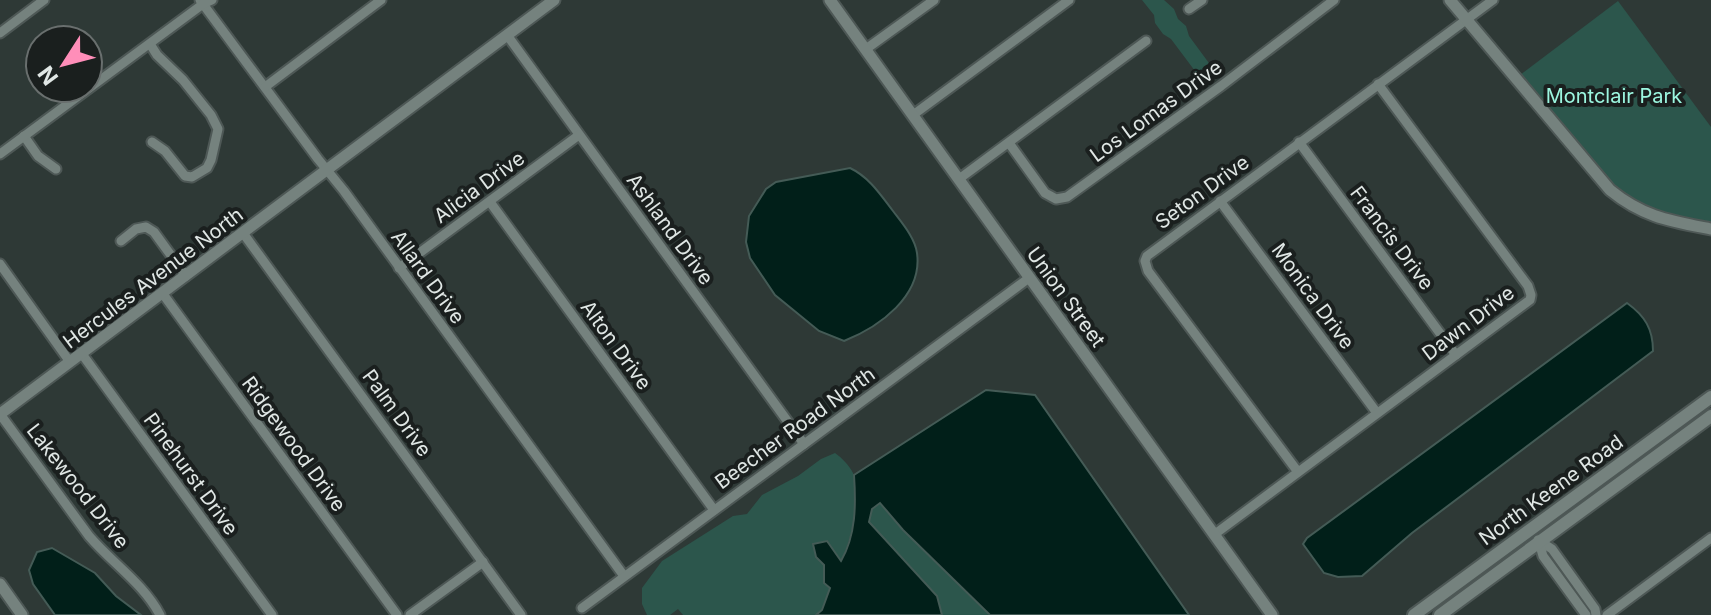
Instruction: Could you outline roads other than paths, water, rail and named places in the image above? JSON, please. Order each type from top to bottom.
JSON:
[{"type":"main road","name":"North Keene Road","points":[[1414,615],[1711,397]]},
{"type":"main road","name":"North Keene Road","points":[[1440,615],[1711,416]]},
{"type":"main road","points":[[1425,615],[1445,601],[1471,574]]},
{"type":"street","points":[[0,33],[44,0]]},
{"type":"street","points":[[265,87],[381,0]]},
{"type":"street","name":"Hercules Avenue North","points":[[0,414],[554,0]]},
{"type":"street","name":"Union Street","points":[[830,0],[1272,615]]},
{"type":"street","points":[[866,49],[934,0]]},
{"type":"street","points":[[913,115],[1069,0]]},
{"type":"street","points":[[1189,9],[1202,0]]},
{"type":"street","name":"Los Lomas Drive","points":[[1009,143],[1045,193],[1056,199],[1067,197],[1334,0]]},
{"type":"street","points":[[1450,0],[1610,190],[1625,203],[1643,212],[1711,229]]},
{"type":"street","name":"Seton Drive","points":[[1298,472],[1145,261],[1151,252],[1493,0]]},
{"type":"street","points":[[0,154],[205,1]]},
{"type":"street","name":"Allard Drive","points":[[205,1],[624,576]]},
{"type":"street","name":"Ashland Drive","points":[[507,35],[804,444]]},
{"type":"street","points":[[959,179],[1146,41]]},
{"type":"street","points":[[150,44],[183,80],[211,115],[218,129],[207,168],[192,177],[185,176],[165,151],[152,142]]},
{"type":"street","name":"Dawn Drive","points":[[1215,534],[1530,300],[1530,290],[1378,84]]},
{"type":"street","name":"Alicia Drive","points":[[399,268],[579,135]]},
{"type":"street","points":[[24,136],[38,156],[56,169]]},
{"type":"street","name":"Francis Drive","points":[[1299,142],[1456,355]]},
{"type":"street","name":"Monica Drive","points":[[1220,201],[1377,413]]},
{"type":"street","name":"Alton Drive","points":[[490,202],[714,510]]},
{"type":"street","points":[[121,241],[136,229],[146,227],[154,232],[186,276]]},
{"type":"street","name":"Palm Drive","points":[[243,233],[521,615]]},
{"type":"street","points":[[0,264],[70,362]]},
{"type":"street","name":"Beecher Road North","points":[[582,608],[1029,278]]},
{"type":"street","name":"Ridgewood Drive","points":[[163,294],[397,615]]},
{"type":"street","name":"Pinehurst Drive","points":[[82,354],[272,615]]},
{"type":"street","name":"Lakewood Drive","points":[[0,414],[89,536],[139,586],[160,615]]},
{"type":"street","points":[[1531,530],[1543,556],[1586,615]]},
{"type":"street","points":[[1607,615],[1711,538]]},
{"type":"street","points":[[1539,542],[1552,549],[1595,609],[1596,615]]},
{"type":"street","points":[[410,615],[483,562]]},
{"type":"street","points":[[0,584],[22,615]]},
{"type":"park label","name":"Montclair Park","points":[[1614,96]]}]
